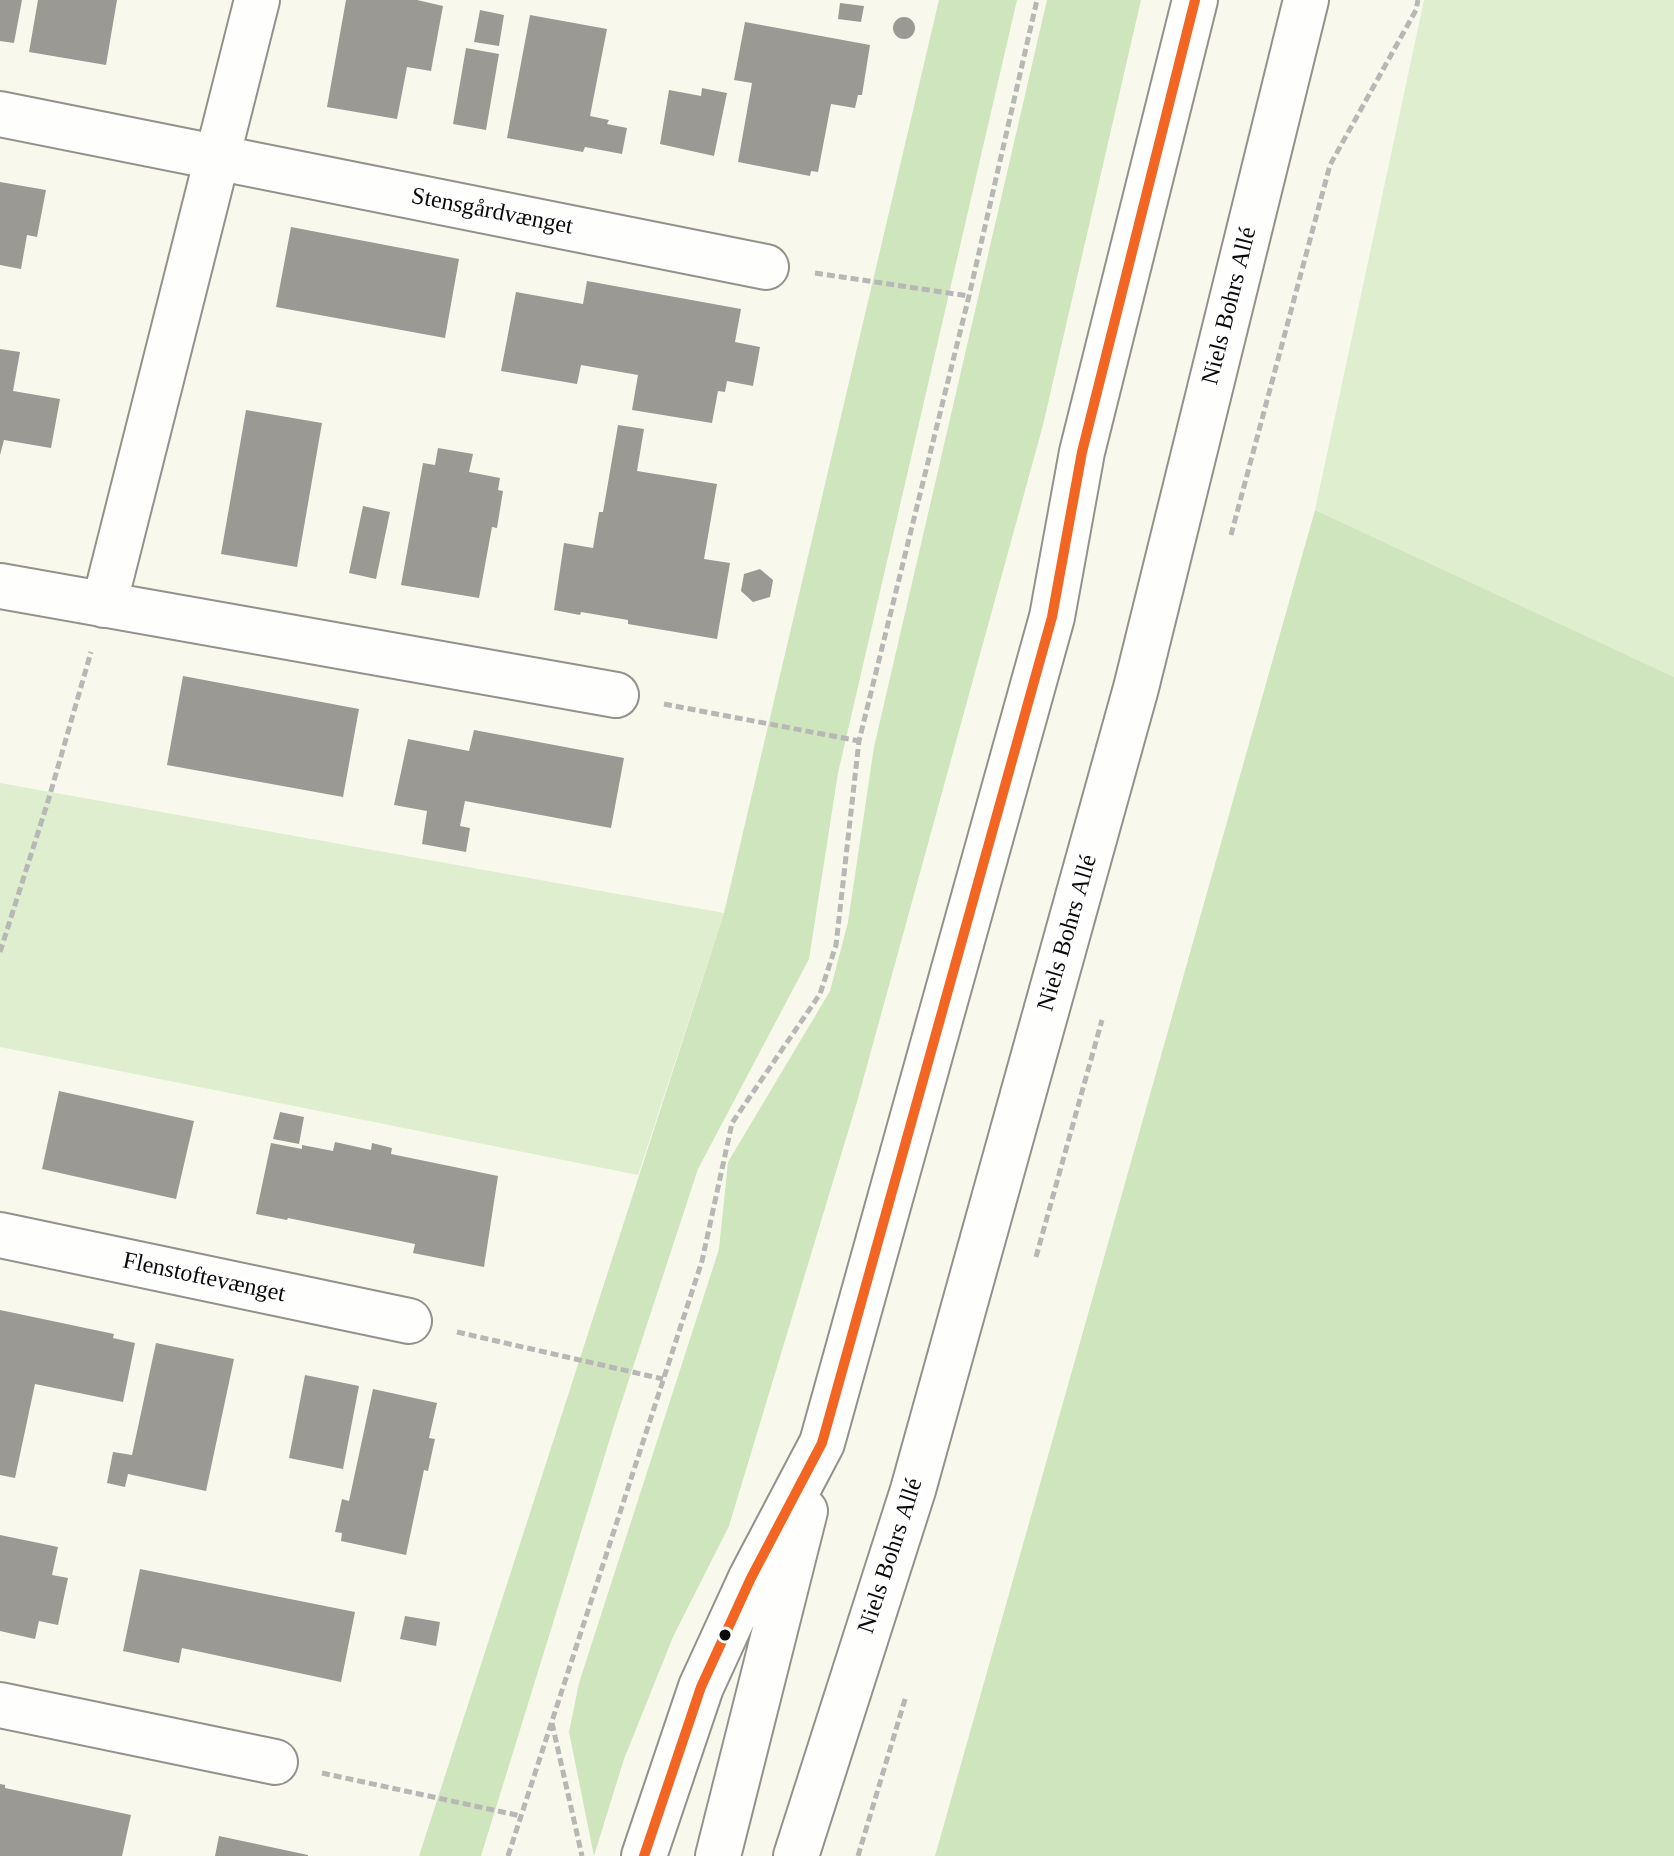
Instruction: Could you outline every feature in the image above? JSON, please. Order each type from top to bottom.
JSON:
[{"type":"street","points":[[104,605],[257,0]]},
{"type":"street","points":[[718,1856],[822,1443],[1052,617],[1082,452],[1195,0]]},
{"type":"street","name":"Niels Bohrs Allé","points":[[796,1856],[913,1490],[1136,688],[1306,0]]},
{"type":"street","name":"Stensgårdvænget","points":[[0,114],[766,267]]},
{"type":"street","points":[[0,586],[616,695]]},
{"type":"street","name":"Flenstoftevænget","points":[[0,1235],[409,1321]]},
{"type":"street","points":[[644,1856],[701,1687],[751,1578],[822,1443]]},
{"type":"street","points":[[0,1705],[275,1762]]},
{"type":"path","points":[[508,1856],[702,1261],[732,1123],[820,994],[836,945],[859,741],[969,296],[1037,0]]},
{"type":"path","points":[[766,267],[882,281],[969,296]]},
{"type":"path","points":[[0,952],[49,798],[104,605]]},
{"type":"path","points":[[616,695],[859,741]]},
{"type":"path","points":[[409,1321],[663,1379]]},
{"type":"path","points":[[551,1722],[582,1856]]},
{"type":"path","points":[[275,1762],[521,1816]]},
{"type":"green space","points":[[939,0],[1017,0],[838,773],[809,959],[698,1169],[616,1419],[481,1856],[419,1856],[724,913]]},
{"type":"green space","points":[[1047,0],[1141,0],[1043,425],[857,1102],[729,1526],[673,1637],[624,1759],[594,1856],[569,1732],[579,1683],[719,1249],[728,1162],[830,991],[848,922],[874,747]]},
{"type":"green space","points":[[1424,0],[1674,0],[1674,677],[1315,510]]},
{"type":"green space","points":[[1315,510],[1674,677],[1674,1856],[935,1856]]},
{"type":"green space","points":[[0,783],[724,913],[638,1175],[0,1047]]},
{"type":"building","points":[[0,0],[22,0],[14,43],[0,41]]},
{"type":"building","points":[[38,0],[117,0],[106,65],[29,52]]},
{"type":"building","points":[[346,0],[417,0],[443,6],[431,71],[407,67],[397,119],[327,107]]},
{"type":"building","points":[[840,3],[864,6],[861,22],[838,19]]},
{"type":"building","points":[[480,10],[504,15],[499,46],[474,42]]},
{"type":"building","points":[[530,15],[607,29],[590,116],[627,128],[622,154],[585,147],[583,152],[507,138]]},
{"type":"building","points":[[904,17],[912,20],[915,28],[912,36],[904,39],[896,36],[893,28],[896,20]]},
{"type":"building","points":[[745,22],[870,45],[862,95],[858,95],[855,108],[831,104],[818,172],[811,171],[810,176],[738,162],[752,83],[734,80]]},
{"type":"building","points":[[466,48],[499,54],[486,130],[453,124]]},
{"type":"building","points":[[702,88],[727,93],[714,156],[660,144],[669,90],[701,96]]},
{"type":"building","points":[[0,182],[46,190],[37,237],[27,235],[21,269],[0,265]]},
{"type":"building","points":[[291,227],[459,259],[445,338],[276,307]]},
{"type":"building","points":[[587,281],[741,309],[735,342],[760,347],[753,386],[727,381],[725,392],[718,391],[712,423],[632,410],[638,375],[581,365],[577,384],[501,371],[516,292],[583,304]]},
{"type":"building","points":[[0,349],[20,352],[13,391],[60,399],[51,448],[4,440],[0,455]]},
{"type":"building","points":[[246,410],[322,423],[297,567],[221,554]]},
{"type":"building","points":[[618,425],[644,429],[637,471],[717,484],[704,559],[730,563],[717,639],[628,624],[628,620],[554,610],[564,543],[593,548],[599,512],[603,512]]},
{"type":"building","points":[[438,448],[473,454],[469,472],[500,478],[498,490],[503,491],[497,528],[492,527],[479,598],[401,585],[423,463],[435,465]]},
{"type":"building","points":[[363,506],[390,512],[376,579],[349,573]]},
{"type":"building","points":[[760,569],[773,580],[770,597],[753,602],[741,591],[744,574]]},
{"type":"building","points":[[183,676],[359,709],[343,797],[167,765]]},
{"type":"building","points":[[474,730],[624,758],[611,828],[465,801],[460,826],[470,828],[466,852],[422,844],[427,811],[394,805],[408,739],[469,751]]},
{"type":"building","points":[[59,1091],[194,1121],[176,1199],[42,1169]]},
{"type":"building","points":[[280,1112],[304,1117],[299,1144],[273,1139]]},
{"type":"building","points":[[335,1142],[371,1150],[372,1143],[392,1148],[391,1154],[498,1176],[484,1267],[413,1253],[415,1244],[256,1214],[271,1143],[333,1151]]},
{"type":"building","points":[[0,1310],[114,1334],[113,1338],[135,1343],[123,1402],[35,1384],[15,1478],[0,1475]]},
{"type":"building","points":[[156,1343],[234,1359],[206,1491],[128,1474],[125,1487],[107,1483],[113,1452],[132,1455]]},
{"type":"building","points":[[305,1375],[359,1386],[343,1469],[289,1458]]},
{"type":"building","points":[[373,1389],[437,1403],[429,1438],[435,1439],[428,1471],[424,1470],[406,1555],[341,1541],[342,1533],[335,1532],[342,1499],[349,1501]]},
{"type":"building","points":[[0,1535],[58,1547],[52,1575],[68,1578],[58,1625],[39,1621],[35,1639],[0,1631]]},
{"type":"building","points":[[140,1569],[355,1612],[341,1682],[182,1648],[179,1663],[123,1651]]},
{"type":"building","points":[[405,1616],[440,1622],[436,1646],[400,1639]]},
{"type":"building","points":[[0,1784],[5,1788],[131,1815],[122,1856],[0,1856]]},
{"type":"building","points":[[219,1836],[308,1855],[308,1856],[215,1856]]},
{"type":"transit line","points":[[644,1856],[701,1687],[751,1578],[822,1443],[1052,617],[1082,452],[1195,0]]}]
